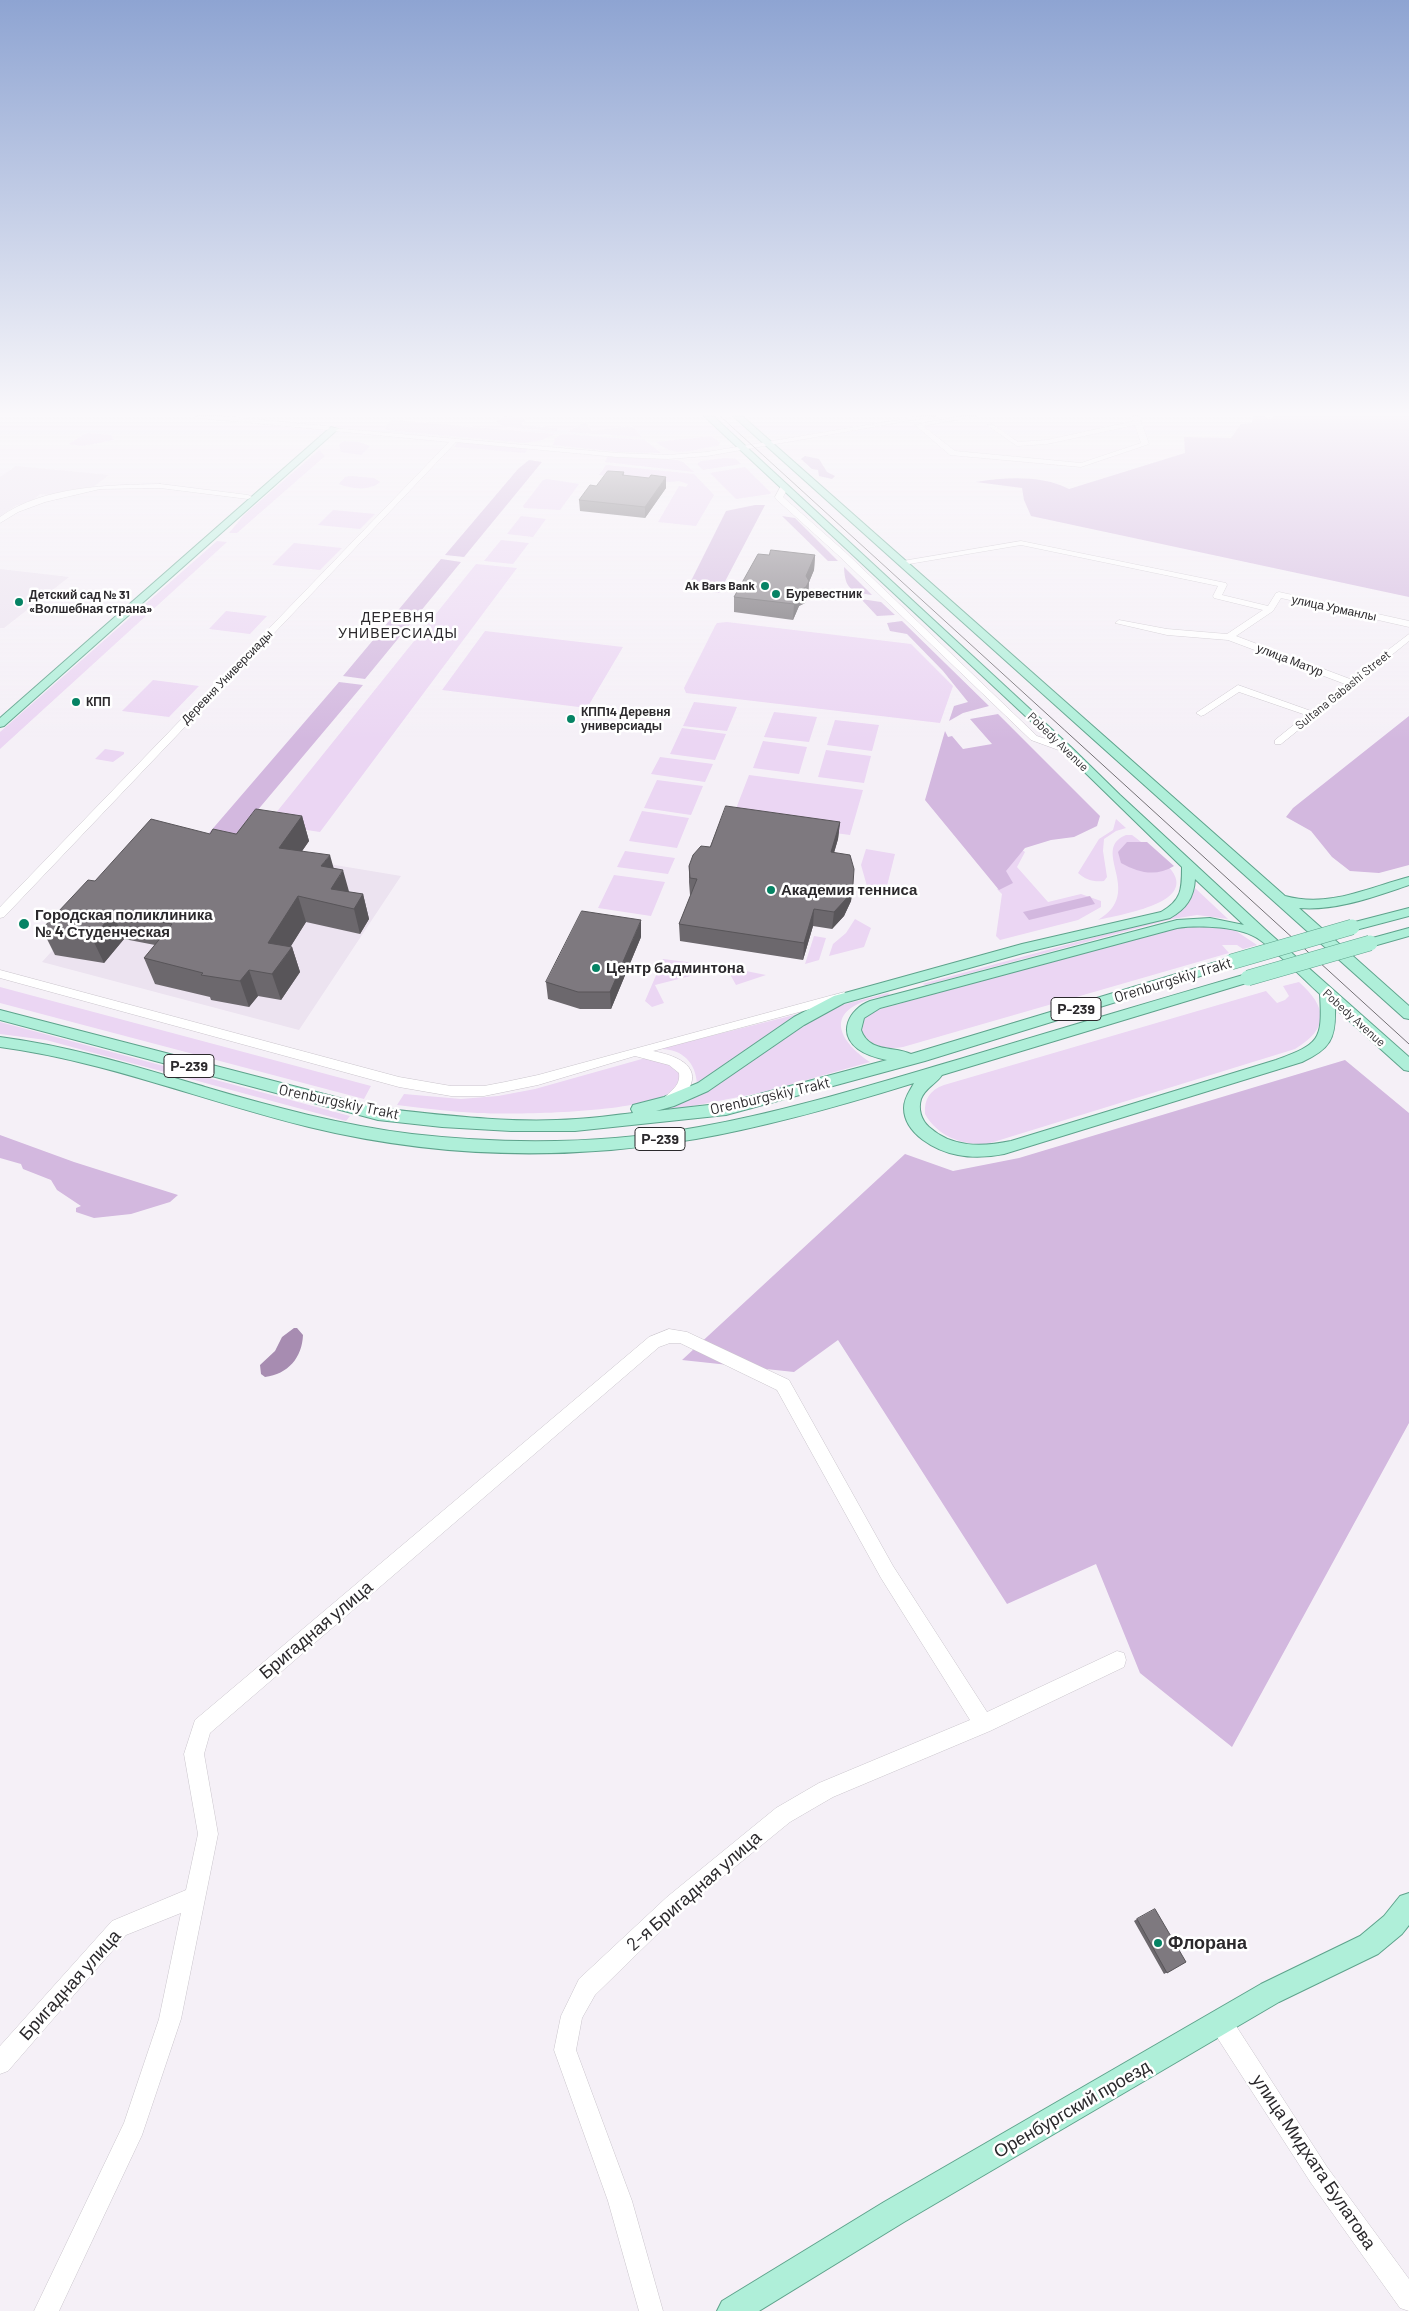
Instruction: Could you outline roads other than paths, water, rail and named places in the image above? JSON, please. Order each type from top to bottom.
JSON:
[{"type":"main road","points":[[0,724],[223,524]]},
{"type":"main road","name":"Pobedy Avenue","points":[[817,524],[1068,750],[1116,798],[1263,935],[1409,1066]]},
{"type":"main road","name":"Pobedy Avenue","points":[[859,524],[1409,1014]]},
{"type":"main road","points":[[0,715],[182,560]]},
{"type":"main road","points":[[576,1125],[668,1102],[720,1077],[799,1021],[852,994],[1022,949],[1165,915],[1184,901],[1188,889],[1189,864]]},
{"type":"main road","points":[[1279,898],[1304,906],[1325,904],[1409,881]]},
{"type":"main road","name":"Orenburgskiy Trakt","points":[[0,1015],[378,1114],[442,1121],[511,1125],[576,1125],[726,1109],[920,1057],[1231,962],[1409,912]]},
{"type":"main road","points":[[920,1057],[888,1056],[869,1049],[857,1038],[854,1031],[857,1017],[870,1006],[1177,924],[1200,920],[1218,921],[1263,935]]},
{"type":"main road","name":"Orenburgskiy Trakt","points":[[0,1042],[59,1051],[316,1124],[363,1134],[449,1144],[529,1147],[585,1145],[656,1139],[717,1129],[806,1109],[1409,932]]},
{"type":"main road","points":[[949,1067],[933,1075],[918,1088],[912,1107],[912,1115],[917,1125],[933,1140],[957,1148],[983,1151],[1011,1148],[1244,1076],[1307,1053],[1323,1042],[1328,1032],[1330,1024],[1327,993]]},
{"type":"main road","points":[[363,1134],[378,1114]]},
{"type":"main road","name":"Оренбургский проезд","points":[[732,2311],[894,2212],[1270,1994],[1369,1945],[1393,1926],[1409,1905]]},
{"type":"street","name":"Деревня Универсиады","points":[[0,914],[374,524]]},
{"type":"street","points":[[815,524],[1034,738],[1068,750]]},
{"type":"street","name":"улица Урманлы","points":[[903,563],[1021,543],[1223,585],[1217,596],[1270,609],[1278,595],[1409,624]]},
{"type":"street","name":"улица Матур","points":[[1229,637],[1270,609]]},
{"type":"street","name":"улица Матур","points":[[1119,623],[1167,632],[1229,637],[1351,683]]},
{"type":"street","name":"Sultana Gabashi Street","points":[[1278,742],[1409,637]]},
{"type":"street","points":[[1201,713],[1238,688],[1312,714]]},
{"type":"street","points":[[0,974],[399,1082],[451,1091],[484,1090],[538,1080],[852,994]]},
{"type":"street","points":[[629,1054],[665,1057],[677,1062],[683,1069],[686,1079],[684,1088],[668,1102]]},
{"type":"street","name":"Бригадная улица","points":[[0,2063],[119,1928],[194,1897],[208,1834],[194,1754],[202,1727],[654,1342],[669,1336],[682,1337],[783,1385],[887,1572],[983,1724]]},
{"type":"street","name":"2-я Бригадная улица","points":[[651,2311],[620,2201],[565,2050],[572,2016],[587,1987],[674,1904],[784,1815],[826,1790],[983,1724],[1117,1660]]},
{"type":"street","points":[[46,2311],[134,2127],[170,2019],[194,1897]]},
{"type":"street","name":"улица Мидхата Булатова","points":[[1221,2023],[1319,2175],[1409,2299]]},
{"type":"tram line","points":[[838,524],[1409,1044]]},
{"type":"place","name":"Ak Bars Bank","points":[[765,586]]},
{"type":"place","name":"Буревестник","points":[[776,594]]},
{"type":"place","name":"Детский сад № 31 «Волшебная страна»","points":[[19,602]]},
{"type":"place","name":"КПП","points":[[76,702]]},
{"type":"place","name":"КПП14 Деревня универсиады","points":[[571,719]]},
{"type":"place","name":"Академия тенниса","points":[[771,890]]},
{"type":"place","name":"Городская поликлиника № 4 Студенческая","points":[[24,924]]},
{"type":"place","name":"Центр бадминтона","points":[[596,968]]},
{"type":"place","name":"Флорана","points":[[1158,1943]]},
{"type":"district","name":"ДЕРЕВНЯ УНИВЕРСИАДЫ","points":[[398,626]]}]
